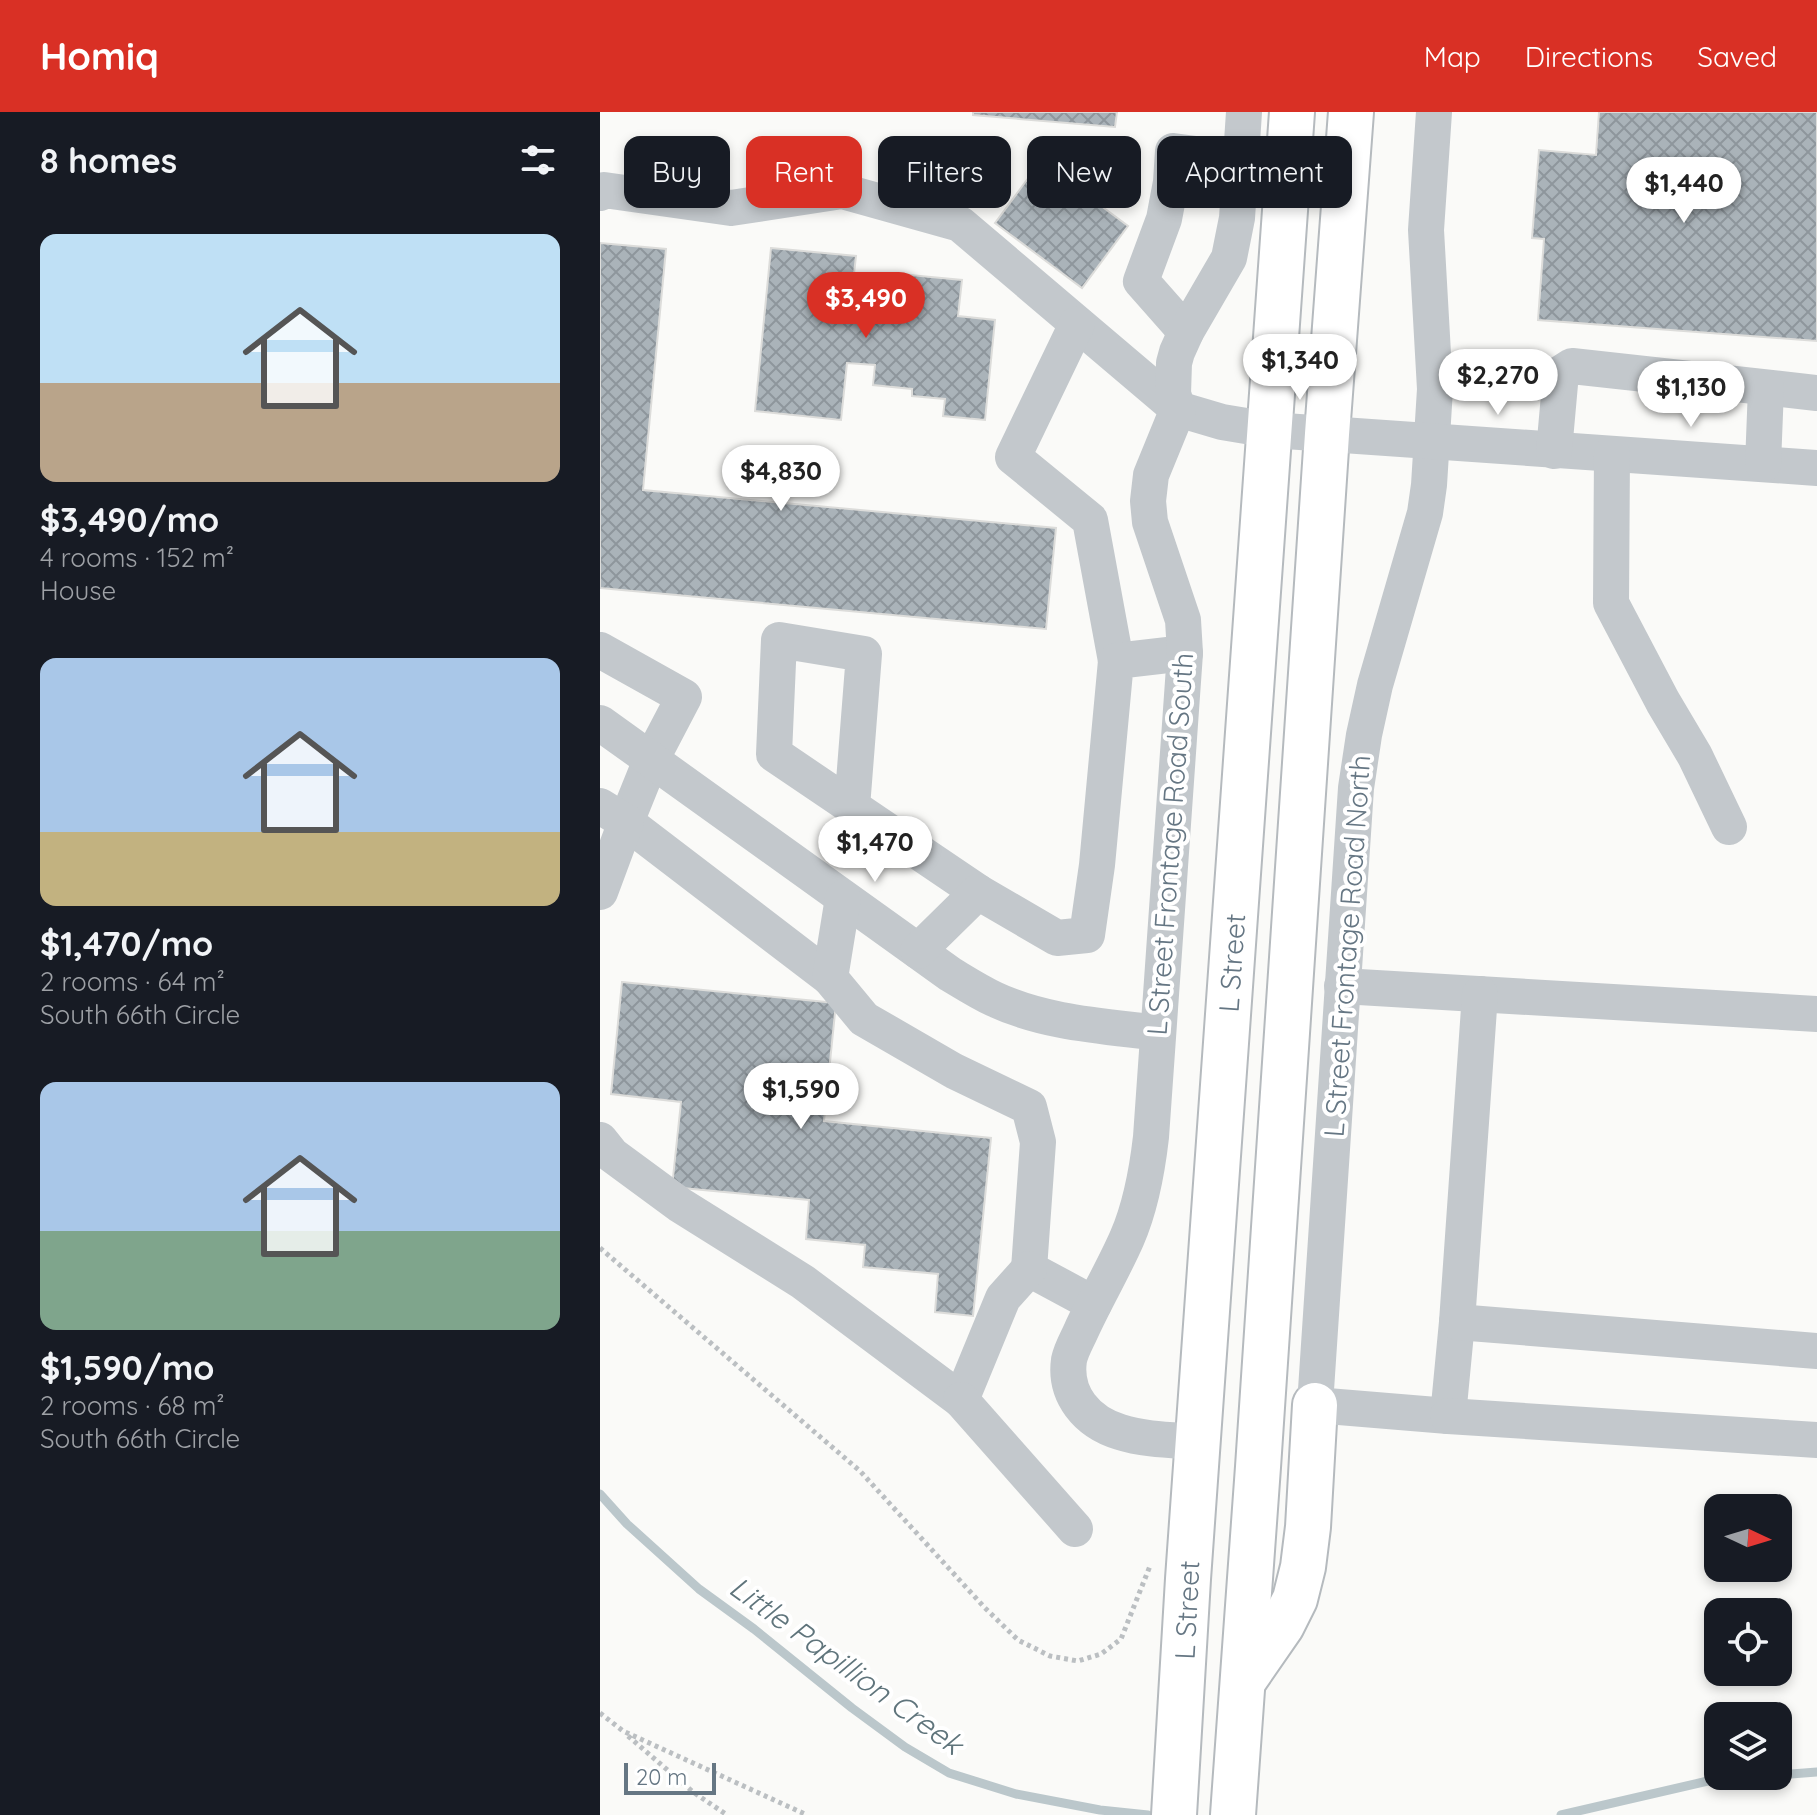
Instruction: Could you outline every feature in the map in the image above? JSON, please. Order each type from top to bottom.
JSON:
[{"type":"main road","name":"L Street","points":[[1174,1815],[1292,112]]},
{"type":"main road","name":"L Street","points":[[1233,1815],[1351,112]]},
{"type":"main road","points":[[1243,1682],[1282,1625],[1295,1599],[1308,1527],[1315,1405]]},
{"type":"street","name":"L Street Frontage Road South","points":[[1242,136],[1244,112]]},
{"type":"street","name":"L Street Frontage Road North","points":[[1315,1405],[1356,788],[1375,685],[1425,513],[1429,485],[1435,374],[1426,230],[1434,112]]},
{"type":"street","points":[[600,193],[604,190],[731,208],[842,191],[960,224],[1178,409],[1222,422],[1270,430],[1432,443],[1556,434],[1612,454],[1817,468]]},
{"type":"street","points":[[1166,208],[1141,281],[1186,332]]},
{"type":"street","name":"L Street Frontage Road South","points":[[1199,1442],[1138,1436],[1100,1424],[1075,1399],[1068,1379],[1069,1356],[1127,1238],[1140,1204],[1147,1173],[1185,653],[1183,620],[1150,522],[1148,501],[1151,475],[1178,409],[1173,394],[1174,363],[1186,332],[1229,258],[1238,208]]},
{"type":"street","points":[[852,807],[978,892],[1057,938],[1087,935],[1097,865],[1116,661],[1090,520],[1013,457],[1077,324]]},
{"type":"street","points":[[1556,434],[1561,373],[1572,366],[1817,393]]},
{"type":"street","points":[[1763,464],[1766,388]]},
{"type":"street","points":[[1612,454],[1611,603],[1695,756],[1729,827]]},
{"type":"street","points":[[600,650],[684,697],[651,760],[613,814],[600,892]]},
{"type":"street","points":[[1116,661],[1185,653]]},
{"type":"street","points":[[600,723],[950,974],[993,999],[1031,1013],[1070,1022],[1158,1033]]},
{"type":"street","points":[[613,814],[830,978],[864,1019],[954,1071],[1029,1107],[1038,1142],[1029,1269],[1003,1298],[961,1400]]},
{"type":"street","points":[[918,951],[978,892]]},
{"type":"street","points":[[830,978],[843,898]]},
{"type":"street","points":[[1342,986],[1817,1014]]},
{"type":"street","points":[[1448,1416],[1480,994]]},
{"type":"street","points":[[600,1140],[612,1155],[680,1205],[803,1282],[961,1400],[1075,1529]]},
{"type":"street","points":[[1029,1269],[1094,1304]]},
{"type":"street","points":[[1457,1322],[1817,1351]]},
{"type":"street","points":[[1315,1405],[1817,1440]]},
{"type":"path","points":[[600,1248],[860,1471],[1018,1640],[1050,1656],[1078,1661],[1101,1654],[1121,1639],[1152,1560]]},
{"type":"path","points":[[600,1713],[693,1792],[727,1815]]},
{"type":"path","points":[[623,1731],[807,1815]]},
{"type":"building","points":[[973,112],[1117,112],[1115,127],[973,115]]},
{"type":"building","points":[[1599,112],[1817,112],[1817,341],[1538,320],[1544,239],[1532,238],[1539,150],[1596,155]]},
{"type":"building","points":[[1027,180],[1027,208],[1104,208],[1128,226],[1082,288],[995,223],[1006,208],[1011,208],[1011,201]]},
{"type":"building","points":[[600,243],[666,249],[643,490],[1056,528],[1046,629],[600,588]]},
{"type":"building","points":[[771,248],[856,256],[851,301],[897,305],[900,274],[962,280],[958,316],[995,320],[985,420],[943,416],[945,399],[912,396],[912,389],[873,385],[875,365],[847,363],[841,420],[755,411]]},
{"type":"building","points":[[622,982],[836,1003],[824,1121],[991,1138],[973,1316],[935,1312],[938,1274],[863,1267],[865,1245],[806,1239],[809,1200],[672,1187],[681,1102],[611,1094]]},
{"type":"waterway","name":"Little Papillion Creek","points":[[600,1494],[627,1524],[699,1589],[852,1708],[905,1747],[949,1773],[1016,1794],[1100,1810],[1148,1815]]},
{"type":"waterway","name":"Little Papillion Creek","points":[[1792,1774],[1817,1772]]},
{"type":"waterway","name":"Little Papillion Creek","points":[[1561,1815],[1704,1782]]}]
